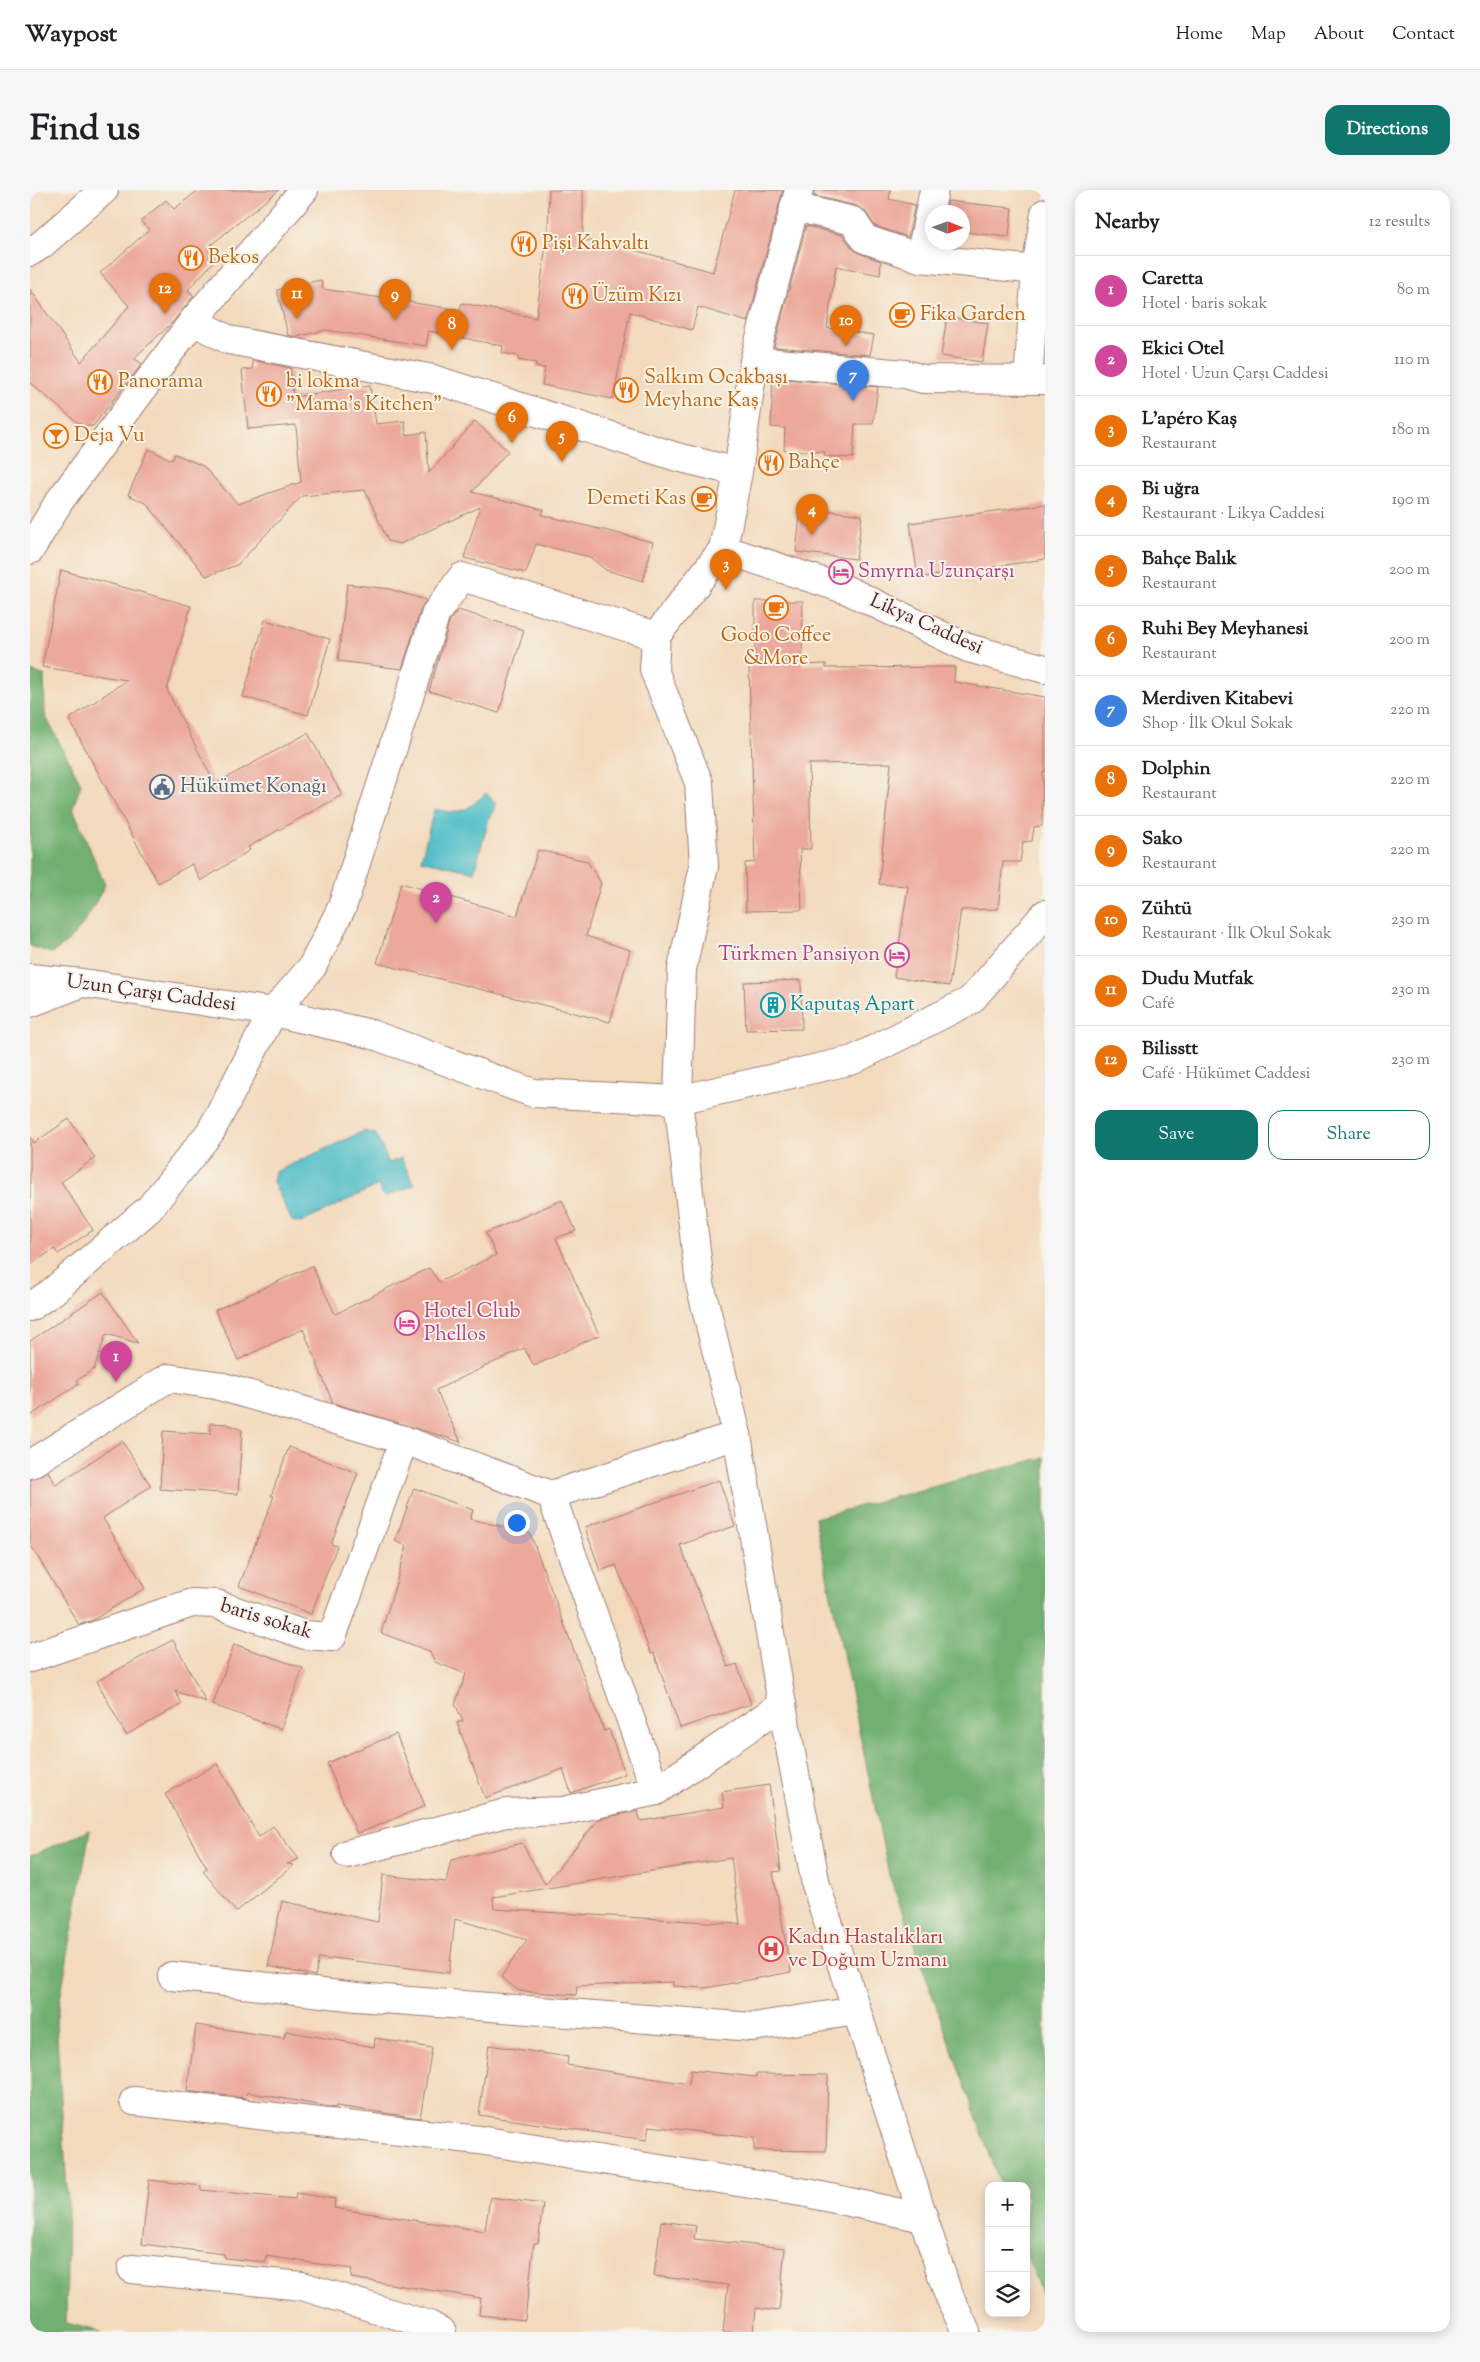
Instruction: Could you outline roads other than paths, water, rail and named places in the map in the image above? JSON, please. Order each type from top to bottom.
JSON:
[{"type":"street","points":[[30,252],[41,245],[104,190]]},
{"type":"street","points":[[30,550],[58,504],[193,321],[304,190]]},
{"type":"street","points":[[920,258],[934,190]]},
{"type":"street","points":[[966,2332],[947,2292],[816,1885],[782,1705],[737,1435],[700,1284],[678,1100],[682,969],[704,866],[699,783],[654,670],[656,636],[722,550],[738,472],[754,361],[797,198],[853,221],[865,239],[920,258],[1036,270]]},
{"type":"street","points":[[754,361],[905,374],[923,379],[1036,380],[1036,270],[1045,213]]},
{"type":"street","points":[[193,321],[229,340],[433,379],[677,457],[738,472]]},
{"type":"street","name":"Likya Caddesi","points":[[722,550],[847,590],[968,648],[1045,669]]},
{"type":"street","points":[[30,1307],[52,1292],[148,1209],[211,1130],[273,1012],[312,967],[342,907],[436,613],[462,577],[656,636]]},
{"type":"street","name":"Uzun Çarşı Caddesi","points":[[30,978],[83,983],[273,1012],[371,1034],[533,1093],[678,1100],[853,1060],[971,1000],[1045,914]]},
{"type":"street","points":[[30,1002],[83,983]]},
{"type":"street","points":[[30,1464],[168,1378],[216,1385],[404,1440],[551,1495],[737,1435]]},
{"type":"street","name":"baris sokak","points":[[30,1658],[192,1603],[216,1604],[305,1635],[332,1638],[404,1440]]},
{"type":"street","points":[[551,1495],[656,1791]]},
{"type":"street","points":[[347,1854],[506,1813],[563,1811],[656,1791],[782,1705]]},
{"type":"street","points":[[172,1976],[358,1997],[754,2027],[856,2011]]},
{"type":"street","points":[[134,2101],[479,2140],[807,2193],[924,2218]]},
{"type":"street","points":[[132,2270],[302,2286],[429,2326],[442,2332]]},
{"type":"water","points":[[486,793],[497,805],[490,816],[474,872],[421,860],[434,809],[451,812],[463,810]]},
{"type":"water","points":[[364,1131],[376,1134],[389,1163],[401,1158],[415,1185],[384,1197],[378,1185],[301,1223],[292,1221],[273,1182],[275,1172]]},
{"type":"place","name":"Pişi Kahvaltı","points":[[524,244]]},
{"type":"place","name":"Bekos","points":[[191,258]]},
{"type":"place","name":"Üzüm Kızı","points":[[575,296]]},
{"type":"place","name":"Bilisstt","points":[[165,314]]},
{"type":"place","name":"Fika Garden","points":[[902,315]]},
{"type":"place","name":"Dudu Mutfak","points":[[297,319]]},
{"type":"place","name":"Sako","points":[[395,320]]},
{"type":"place","name":"Zühtü","points":[[846,346]]},
{"type":"place","name":"Dolphin","points":[[452,350]]},
{"type":"place","name":"Panorama","points":[[100,382]]},
{"type":"place","name":"Salkım Ocakbaşı Meyhane Kaş","points":[[626,390]]},
{"type":"place","name":"bi lokma \"Mama's Kitchen\"","points":[[269,394]]},
{"type":"place","name":"Merdiven Kitabevi","points":[[853,401]]},
{"type":"place","name":"Deja Vu","points":[[56,436]]},
{"type":"place","name":"Ruhi Bey Meyhanesi","points":[[512,443]]},
{"type":"place","name":"Bahçe Balık","points":[[562,462]]},
{"type":"place","name":"Bahçe","points":[[771,463]]},
{"type":"place","name":"Demeti Kas","points":[[704,499]]},
{"type":"place","name":"Bi uğra","points":[[812,535]]},
{"type":"place","name":"Smyrna Uzunçarşı","points":[[841,572]]},
{"type":"place","name":"L'apéro Kaş","points":[[726,590]]},
{"type":"place","name":"Godo Coffee &More","points":[[776,608]]},
{"type":"place","name":"Hükümet Konağı","points":[[162,787]]},
{"type":"place","name":"Ekici Otel","points":[[436,923]]},
{"type":"place","name":"Türkmen Pansiyon","points":[[897,955]]},
{"type":"place","name":"Kaputaş Apart","points":[[773,1005]]},
{"type":"place","name":"Hotel Club Phellos","points":[[407,1323]]},
{"type":"place","name":"Caretta","points":[[116,1382]]},
{"type":"place","name":"Kadın Hastalıkları ve Doğum Uzmanı","points":[[771,1949]]}]
